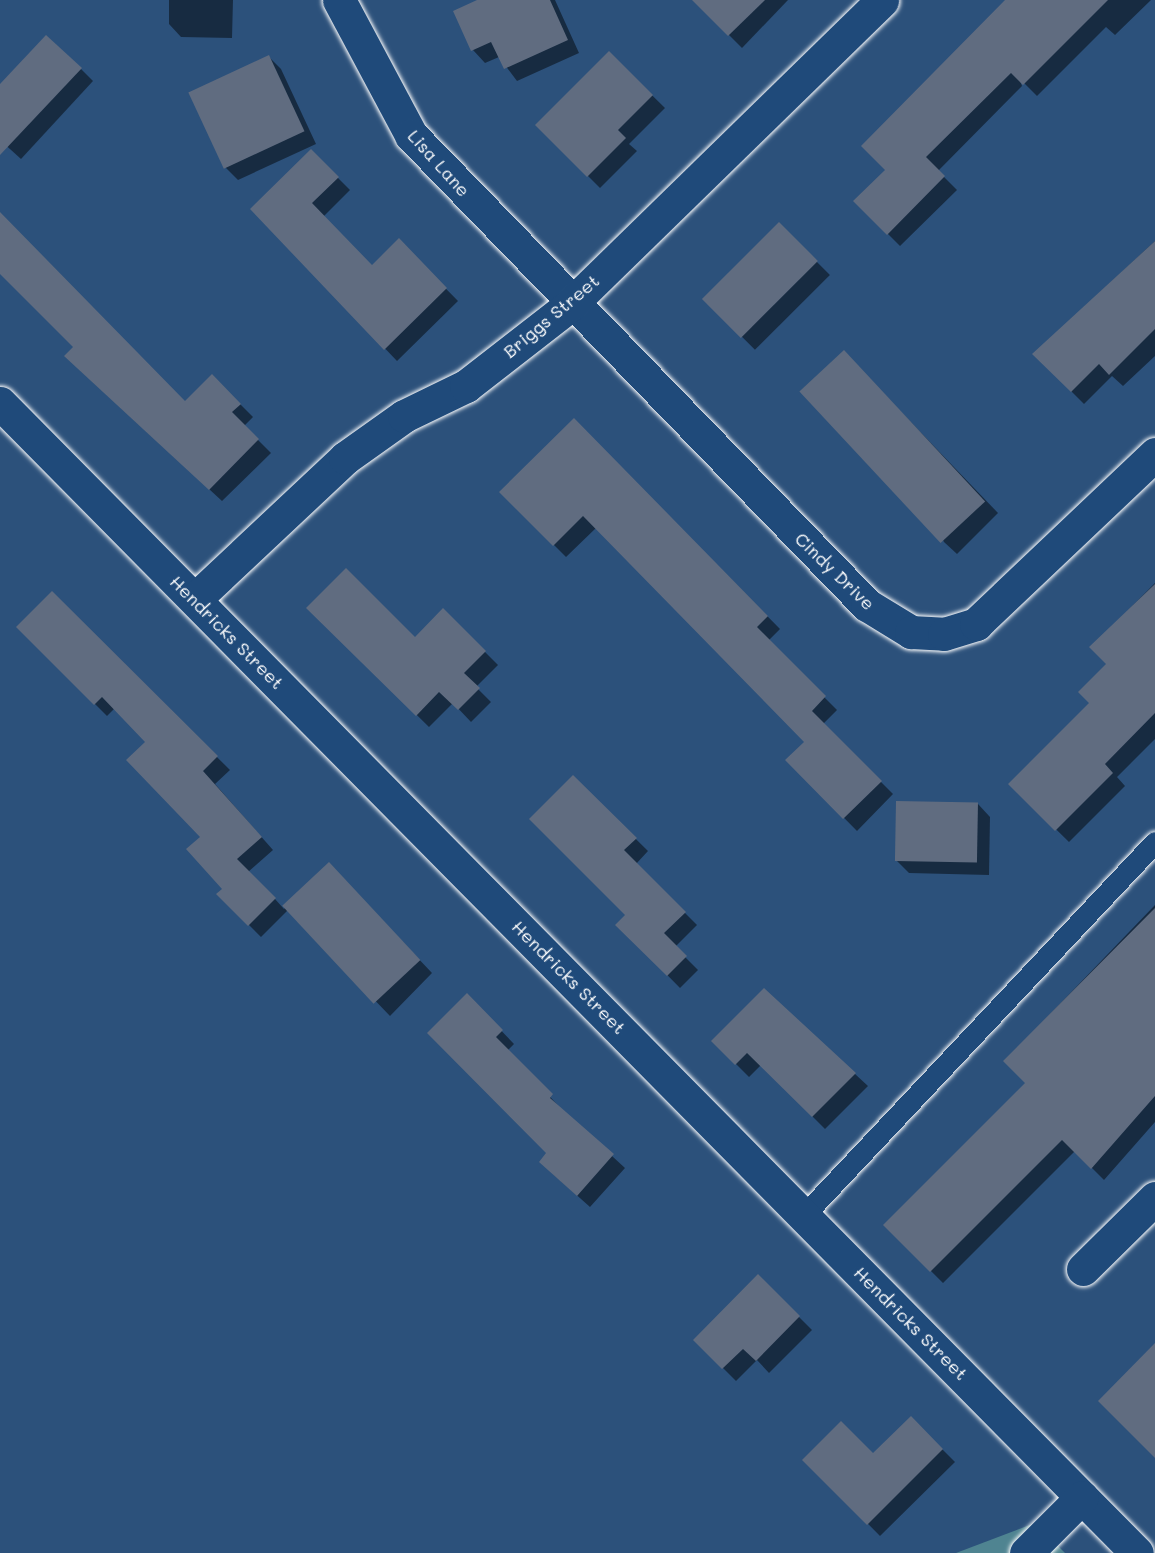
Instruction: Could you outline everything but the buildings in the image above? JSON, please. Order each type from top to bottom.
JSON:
[{"type":"street","name":"Lisa Lane","points":[[339,0],[411,135],[570,305]]},
{"type":"street","name":"Briggs Street","points":[[195,599],[345,458],[404,416],[466,386],[570,305],[882,0]]},
{"type":"street","name":"Cindy Drive","points":[[570,305],[867,605],[911,632],[944,634],[976,624],[1155,454]]},
{"type":"street","name":"Hendricks Street","points":[[0,403],[1137,1553]]},
{"type":"street","points":[[1083,1269],[1155,1198]]},
{"type":"street","points":[[1026,1553],[1082,1497]]},
{"type":"lane","points":[[804,1215],[1155,842]]},
{"type":"green space","points":[[1035,1523],[1065,1553],[956,1553]]}]
